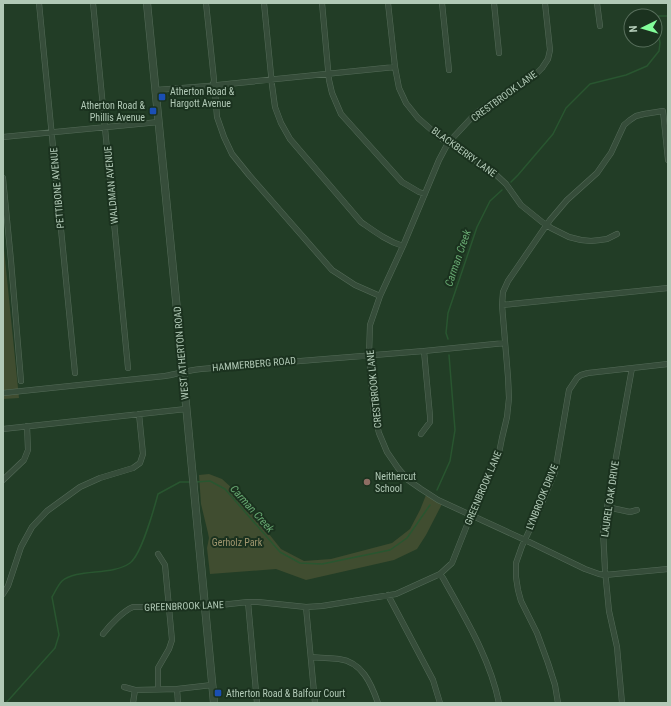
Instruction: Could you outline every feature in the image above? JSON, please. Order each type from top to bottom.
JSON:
[{"type":"street","name":"PETTIBONE AVENUE","points":[[39,3],[75,373]]},
{"type":"street","name":"WALDMAN AVENUE","points":[[93,3],[128,368]]},
{"type":"street","name":"WEST ATHERTON ROAD","points":[[147,3],[214,703]]},
{"type":"street","points":[[206,3],[217,117],[232,154],[332,270],[355,285],[380,296]]},
{"type":"street","points":[[264,3],[275,107],[281,123],[290,139],[361,222],[374,232],[396,244],[403,246]]},
{"type":"street","points":[[322,3],[329,80],[332,93],[341,114],[402,182],[425,194]]},
{"type":"street","name":"BLACKBERRY LANE","points":[[388,3],[394,68],[399,88],[406,103],[418,118],[443,140],[492,171],[506,184],[521,205],[551,228],[569,237],[591,241],[607,239],[617,234]]},
{"type":"street","points":[[442,3],[449,70]]},
{"type":"street","points":[[494,3],[500,52]]},
{"type":"street","name":"CRESTBROOK LANE","points":[[545,3],[550,50],[548,59],[534,76],[476,113],[448,143],[439,160],[403,246],[380,296],[370,325],[369,355],[374,414],[379,433],[387,452],[398,468],[408,480],[438,500],[585,569],[599,574],[605,575],[668,569]]},
{"type":"street","points":[[598,3],[600,26]]},
{"type":"street","points":[[156,90],[193,88],[394,68]]},
{"type":"street","name":"GREENBROOK LANE","points":[[103,634],[107,628],[128,609],[133,607],[169,607],[198,604],[211,606],[248,602],[306,607],[322,606],[396,594],[440,574],[452,563],[471,515],[499,453],[507,417],[509,398],[502,305],[503,292],[508,281],[550,220],[567,200],[597,173],[611,153],[624,125],[630,120],[636,116],[663,111],[668,160]]},
{"type":"street","points":[[3,137],[159,122]]},
{"type":"street","points":[[3,178],[12,261],[21,382]]},
{"type":"street","points":[[502,305],[668,288]]},
{"type":"street","name":"HAMMERBERG ROAD","points":[[3,393],[165,376],[201,369],[505,343]]},
{"type":"street","points":[[422,434],[430,422],[424,351]]},
{"type":"street","name":"LYNBROOK DRIVE","points":[[558,703],[555,685],[548,663],[537,633],[521,601],[516,577],[516,563],[554,472],[569,390],[576,378],[588,373],[668,364]]},
{"type":"street","name":"LAUREL OAK DRIVE","points":[[622,703],[617,648],[609,611],[605,575],[603,530],[632,368]]},
{"type":"street","points":[[3,429],[186,409]]},
{"type":"street","points":[[3,594],[8,586],[21,547],[32,527],[47,511],[80,487],[100,478],[134,468],[140,463],[143,454],[139,414]]},
{"type":"street","points":[[3,480],[24,460],[28,450],[27,426]]},
{"type":"street","points":[[607,507],[630,512],[637,510]]},
{"type":"street","points":[[158,554],[165,565],[172,640],[169,649],[158,668],[158,689]]},
{"type":"street","points":[[440,574],[483,651],[496,687],[499,703]]},
{"type":"street","points":[[388,595],[433,680],[440,703]]},
{"type":"street","points":[[248,602],[257,703]]},
{"type":"street","points":[[306,607],[315,703]]},
{"type":"street","points":[[311,657],[340,659],[350,662],[358,667],[366,675],[378,703]]},
{"type":"street","points":[[124,687],[135,690],[212,686]]},
{"type":"street","points":[[177,689],[178,703]]},
{"type":"street","points":[[133,703],[135,690]]},
{"type":"green space","points":[[3,239],[19,398],[3,399]]},
{"type":"green space","name":"Gerholz Park","points":[[209,474],[222,479],[233,489],[281,549],[304,561],[331,559],[392,543],[410,529],[426,495],[442,504],[417,549],[394,560],[306,580],[276,569],[210,574],[207,548],[209,538],[201,504],[199,475]]},
{"type":"waterway","name":"Carman Creek","points":[[511,182],[553,134],[566,108],[590,84],[626,75],[647,66],[659,51],[660,43],[656,21],[659,16],[668,16]]},
{"type":"waterway","name":"Carman Creek","points":[[448,339],[446,333],[448,313],[477,227],[490,201],[502,190]]},
{"type":"waterway","name":"Carman Creek","points":[[437,490],[450,461],[455,430],[449,355]]},
{"type":"waterway","name":"Carman Creek","points":[[196,482],[210,481],[225,489],[280,552],[300,563],[322,564],[390,550],[407,538],[430,505]]},
{"type":"waterway","name":"Carman Creek","points":[[6,703],[55,648],[59,635],[52,597],[62,581],[68,577],[123,567],[130,563],[143,542],[158,494],[180,482],[191,482]]},
{"type":"place","name":"Atherton Road & Hargott Avenue","points":[[162,97]]},
{"type":"place","name":"Atherton Road & Phillis Avenue","points":[[153,111]]},
{"type":"place","name":"Neithercut School","points":[[367,482]]},
{"type":"place","name":"Atherton Road & Balfour Court","points":[[218,693]]}]
